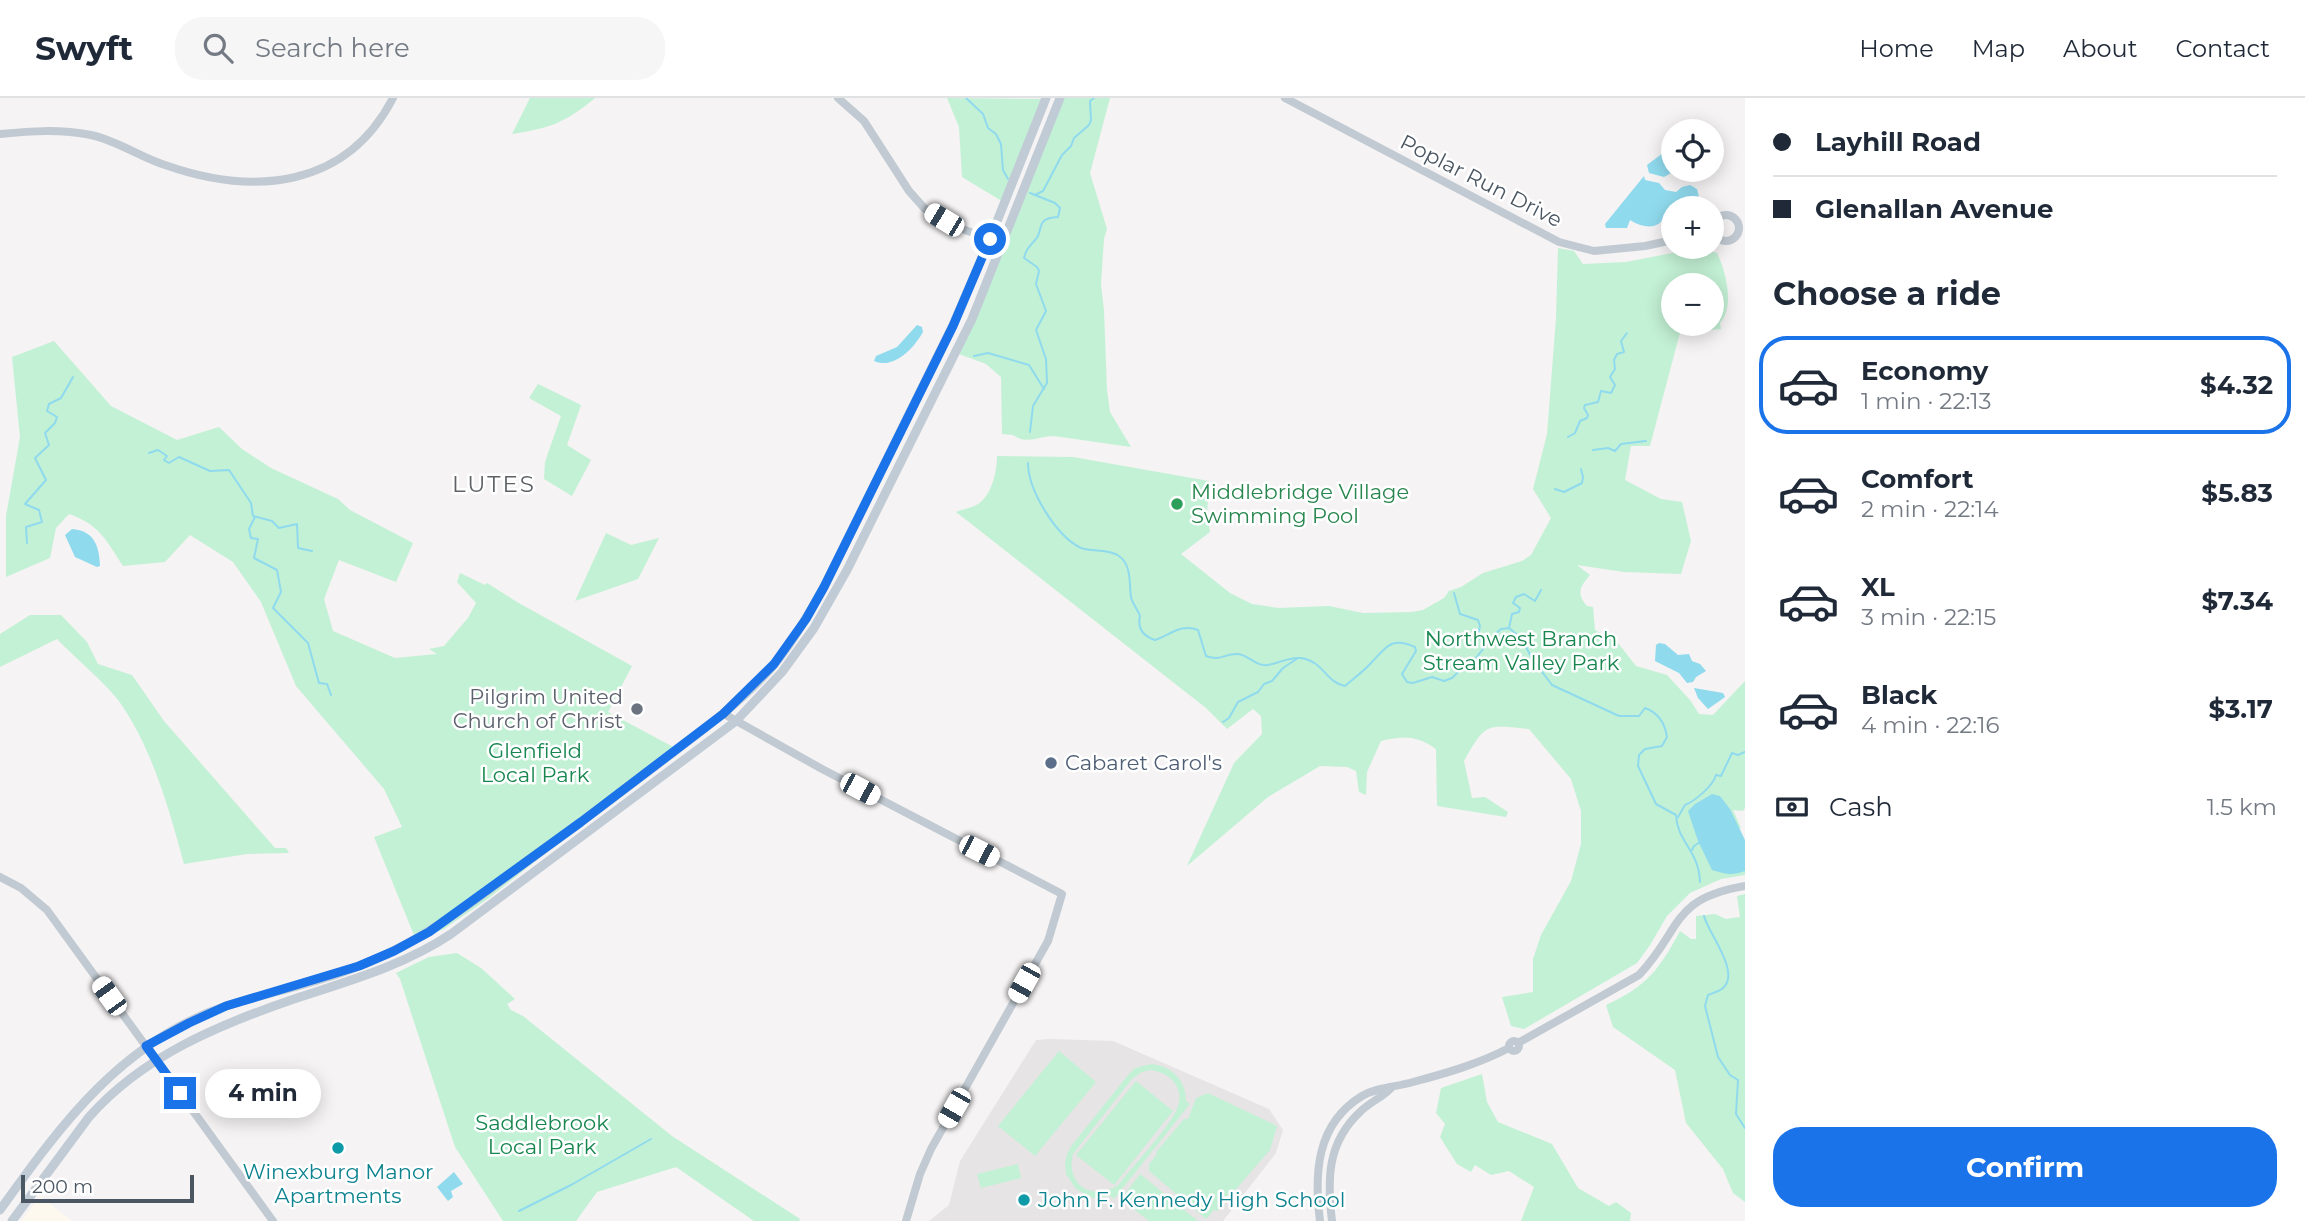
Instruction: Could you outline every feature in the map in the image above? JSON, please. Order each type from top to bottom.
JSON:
[{"type":"main road","points":[[0,1210],[47,1144],[88,1096],[146,1046],[226,1006],[359,966],[429,932],[581,822],[723,714],[770,669],[806,619],[953,326],[1046,98]]},
{"type":"main road","points":[[12,1221],[60,1154],[102,1102],[156,1060],[185,1042],[244,1017],[342,984],[424,952],[736,721],[782,672],[814,628],[847,570],[956,353],[1003,244],[1060,98]]},
{"type":"street","points":[[0,134],[38,130],[92,135],[196,175],[232,181],[270,181],[310,174],[345,157],[366,138],[393,98]]},
{"type":"street","points":[[838,98],[864,121],[909,191],[925,209],[965,230],[1003,244]]},
{"type":"street","name":"Poplar Run Drive","points":[[1285,98],[1559,242],[1594,251],[1661,243]]},
{"type":"street","points":[[1724,216],[1730,216],[1742,225],[1737,235],[1729,241],[1724,240]]},
{"type":"street","points":[[723,714],[822,769],[1062,894],[1048,941],[931,1149],[920,1174],[906,1221]]},
{"type":"street","points":[[0,877],[21,888],[47,910],[273,1221]]},
{"type":"street","points":[[1320,1221],[1316,1173],[1323,1143],[1337,1119],[1361,1097],[1379,1088],[1391,1088],[1477,1064],[1509,1048],[1516,1051],[1518,1043],[1639,975],[1654,959],[1688,906],[1719,890],[1745,886]]},
{"type":"street","points":[[1332,1221],[1328,1178],[1337,1144],[1360,1111],[1391,1088]]},
{"type":"shaded area","name":"John F. Kennedy High School","points":[[1036,1040],[1113,1041],[1269,1109],[1283,1130],[1276,1153],[1223,1221],[929,1221],[949,1205],[960,1161]]},
{"type":"shaded area","points":[[40,1196],[72,1221],[21,1221]]},
{"type":"green space","points":[[530,98],[595,98],[556,123],[512,134]]},
{"type":"green space","points":[[947,98],[1045,99],[1005,203],[962,177],[959,127]]},
{"type":"green space","points":[[1060,98],[1110,98],[1090,173],[1107,229],[1101,284],[1110,412],[1131,447],[1054,436],[1028,440],[1002,434],[1001,377],[986,364],[956,353]]},
{"type":"green space","name":"Northwest Branch Stream Valley Park","points":[[1558,248],[1574,251],[1583,264],[1626,262],[1661,255],[1661,259],[1719,259],[1724,273],[1661,273],[1661,336],[1679,336],[1650,446],[1631,446],[1625,480],[1661,499],[1682,502],[1691,541],[1681,574],[1624,572],[1577,565],[1590,575],[1580,594],[1587,606],[1593,607],[1595,630],[1618,643],[1636,666],[1667,675],[1699,714],[1713,715],[1745,681],[1745,808],[1743,811],[1733,810],[1741,828],[1731,832],[1736,844],[1745,840],[1745,875],[1721,879],[1690,893],[1667,916],[1637,963],[1524,1029],[1511,1026],[1502,997],[1533,992],[1533,959],[1541,935],[1571,881],[1581,844],[1581,811],[1571,779],[1529,729],[1489,729],[1477,739],[1464,761],[1472,798],[1485,797],[1508,812],[1506,817],[1437,806],[1436,749],[1415,739],[1396,738],[1381,741],[1367,772],[1366,795],[1359,792],[1356,771],[1347,767],[1320,766],[1268,797],[1187,866],[1234,763],[1262,734],[1261,716],[1253,709],[1227,729],[1206,708],[956,512],[976,505],[987,495],[995,475],[997,456],[1073,457],[1209,481],[1207,515],[1210,532],[1181,554],[1230,593],[1252,604],[1278,608],[1329,606],[1363,613],[1412,612],[1423,610],[1444,598],[1449,591],[1483,573],[1522,561],[1531,555],[1551,518],[1533,489],[1547,434],[1556,318]]},
{"type":"green space","name":"Northwest Branch Stream Valley Park","points":[[1724,274],[1728,289],[1724,317]]},
{"type":"green space","name":"Glenfield Local Park","points":[[54,341],[111,406],[177,440],[219,427],[242,449],[271,468],[338,499],[350,510],[413,543],[396,582],[339,560],[324,599],[333,631],[395,658],[437,654],[429,649],[444,646],[468,618],[476,603],[457,582],[460,573],[485,585],[487,583],[632,666],[608,712],[677,749],[489,898],[444,929],[416,940],[374,837],[402,827],[384,789],[296,686],[261,602],[233,562],[190,535],[165,562],[123,566],[95,528],[69,514],[56,528],[50,558],[6,577],[6,516],[20,437],[12,357]]},
{"type":"green space","points":[[538,384],[581,405],[567,445],[591,460],[572,496],[544,479],[545,462],[561,416],[529,398]]},
{"type":"green space","points":[[606,533],[631,545],[659,538],[638,579],[575,601]]},
{"type":"green space","points":[[30,615],[61,615],[87,642],[98,664],[132,675],[164,721],[275,848],[286,848],[289,853],[247,854],[184,864],[151,761],[132,722],[108,688],[57,639],[0,667],[0,634]]},
{"type":"green space","points":[[1745,894],[1745,1202],[1733,1193],[1723,1169],[1686,1123],[1675,1070],[1613,1027],[1606,1005],[1632,991],[1650,976],[1680,931],[1691,939],[1696,939],[1696,916],[1715,914],[1726,919],[1740,917],[1737,896]]},
{"type":"green space","name":"Saddlebrook Local Park","points":[[457,953],[481,968],[515,999],[507,1004],[511,1010],[523,1016],[672,1136],[800,1219],[799,1221],[754,1221],[676,1167],[597,1192],[576,1221],[503,1221],[455,1147],[396,973],[429,957]]},
{"type":"green space","points":[[1059,1051],[1096,1082],[1035,1156],[998,1126]]},
{"type":"green space","points":[[1151,1064],[1171,1071],[1180,1081],[1186,1101],[1190,1104],[1114,1199],[1110,1196],[1093,1198],[1076,1189],[1066,1174],[1067,1154],[1135,1068]],"holes":[[[1158,1071],[1175,1083],[1180,1096],[1171,1120],[1118,1185],[1099,1192],[1083,1188],[1073,1174],[1073,1154],[1132,1079],[1142,1072]]]},
{"type":"green space","points":[[1482,1074],[1487,1102],[1498,1122],[1552,1144],[1578,1188],[1609,1206],[1616,1202],[1631,1213],[1630,1221],[1521,1221],[1534,1187],[1509,1171],[1491,1175],[1475,1165],[1471,1172],[1457,1164],[1440,1137],[1445,1124],[1436,1113],[1441,1088]]},
{"type":"green space","points":[[1136,1081],[1173,1111],[1114,1185],[1076,1155]]},
{"type":"green space","points":[[1208,1093],[1277,1126],[1270,1150],[1217,1211],[1214,1210],[1206,1219],[1149,1171],[1149,1164],[1184,1119],[1188,1119],[1196,1098]]},
{"type":"green space","points":[[1018,1164],[1021,1178],[981,1188],[977,1174]]},
{"type":"green space","points":[[1140,1174],[1198,1221],[1149,1221],[1121,1199]]},
{"type":"water","points":[[1661,154],[1661,176],[1649,173],[1647,165]]},
{"type":"water","points":[[1644,176],[1645,180],[1659,183],[1665,190],[1676,192],[1690,185],[1697,189],[1699,196],[1661,196],[1661,222],[1655,226],[1640,225],[1630,220],[1627,228],[1606,228],[1605,224]]},
{"type":"water","points":[[917,325],[922,327],[923,332],[903,356],[889,363],[874,361],[876,356],[897,347]]},
{"type":"water","points":[[72,529],[86,533],[94,540],[100,566],[75,557],[65,535]]},
{"type":"water","points":[[1665,644],[1678,655],[1689,654],[1692,661],[1700,664],[1706,671],[1693,682],[1687,683],[1679,673],[1655,661],[1656,645]]},
{"type":"water","points":[[1694,688],[1723,693],[1725,697],[1708,709],[1698,698]]},
{"type":"water","points":[[1712,794],[1720,796],[1730,809],[1745,840],[1745,871],[1728,874],[1712,870],[1698,841],[1688,811]]},
{"type":"water","points":[[454,1172],[463,1184],[451,1191],[453,1197],[448,1201],[437,1187]]},
{"type":"waterway","points":[[966,98],[983,114],[988,128],[996,134],[1001,144],[1003,170],[1008,179]]},
{"type":"waterway","points":[[1035,195],[1043,191],[1074,138],[1089,125],[1090,101],[1094,98]]},
{"type":"waterway","points":[[1030,193],[1055,203],[1060,208],[1058,217],[1043,222],[1024,258],[1039,271],[1036,284],[1046,311],[1036,330],[1046,359],[1047,383],[1033,406],[1030,432]]},
{"type":"waterway","points":[[1568,437],[1575,433],[1580,421],[1587,418],[1585,405],[1598,402],[1601,391],[1611,393],[1615,385],[1610,377],[1615,369],[1614,360],[1617,354],[1624,352],[1621,341],[1627,333]]},
{"type":"waterway","points":[[974,356],[988,353],[1029,365],[1044,389]]},
{"type":"waterway","points":[[27,543],[26,527],[42,522],[39,510],[25,504],[46,480],[35,458],[49,445],[45,433],[57,417],[47,411],[49,404],[61,398],[73,377]]},
{"type":"waterway","points":[[1593,450],[1608,448],[1615,451],[1621,444],[1646,441]]},
{"type":"waterway","points":[[149,453],[158,450],[167,456],[164,460],[169,463],[179,457],[210,471],[229,470],[251,503],[253,516],[272,521],[279,528],[297,524],[298,548],[312,551]]},
{"type":"waterway","points":[[1028,463],[1038,499],[1062,533],[1081,548],[1111,552],[1126,564],[1132,599],[1140,616],[1140,628],[1144,634],[1155,640],[1181,629],[1192,628],[1198,630],[1206,656],[1219,658],[1238,654],[1264,665],[1300,658],[1314,663],[1333,681],[1345,686],[1385,648],[1394,643],[1415,647],[1416,651],[1402,674],[1407,682],[1413,683],[1432,677],[1444,681],[1452,678],[1476,658],[1501,629],[1509,628],[1521,638],[1552,685],[1619,716],[1639,716],[1645,708],[1654,713],[1663,723],[1667,737],[1662,746],[1645,749],[1639,755],[1638,766],[1656,804],[1676,815],[1680,832],[1696,862],[1700,882]]},
{"type":"waterway","points":[[1555,489],[1564,492],[1582,483],[1581,469]]},
{"type":"waterway","points":[[255,517],[249,529],[251,538],[258,539],[254,558],[277,570],[281,592],[273,608],[308,643],[319,683],[327,684],[331,695]]},
{"type":"waterway","points":[[1509,628],[1512,614],[1519,612],[1520,608],[1513,603],[1516,597],[1524,594],[1535,601],[1541,590]]},
{"type":"waterway","points":[[1454,593],[1460,614],[1478,620],[1478,635],[1484,646]]},
{"type":"waterway","points":[[1223,722],[1229,718],[1238,702],[1258,692],[1264,684],[1272,681],[1283,668],[1298,658]]},
{"type":"waterway","points":[[1678,817],[1685,805],[1703,793],[1716,775],[1721,776],[1732,753],[1738,755],[1745,752]]},
{"type":"waterway","points":[[1692,850],[1700,842]]},
{"type":"waterway","points":[[1704,916],[1722,952],[1728,972],[1728,981],[1723,988],[1708,995],[1705,1006],[1718,1057],[1730,1075],[1738,1080],[1736,1114],[1745,1128]]},
{"type":"waterway","points":[[519,1211],[651,1139]]},
{"type":"place","name":"Middlebridge Village Swimming Pool","points":[[1177,504]]},
{"type":"place","name":"Pilgrim United Church of Christ","points":[[637,709]]},
{"type":"place","name":"Cabaret Carol's","points":[[1051,763]]},
{"type":"place","name":"Winexburg Manor Apartments","points":[[338,1148]]},
{"type":"place","name":"John F. Kennedy High School","points":[[1024,1200]]},
{"type":"district","name":"LUTES","points":[[494,484]]},
{"type":"route","points":[[180,1093],[146,1046],[226,1006],[359,966],[429,932],[716,720],[770,669],[790,644],[824,587],[953,326],[990,239]]}]
